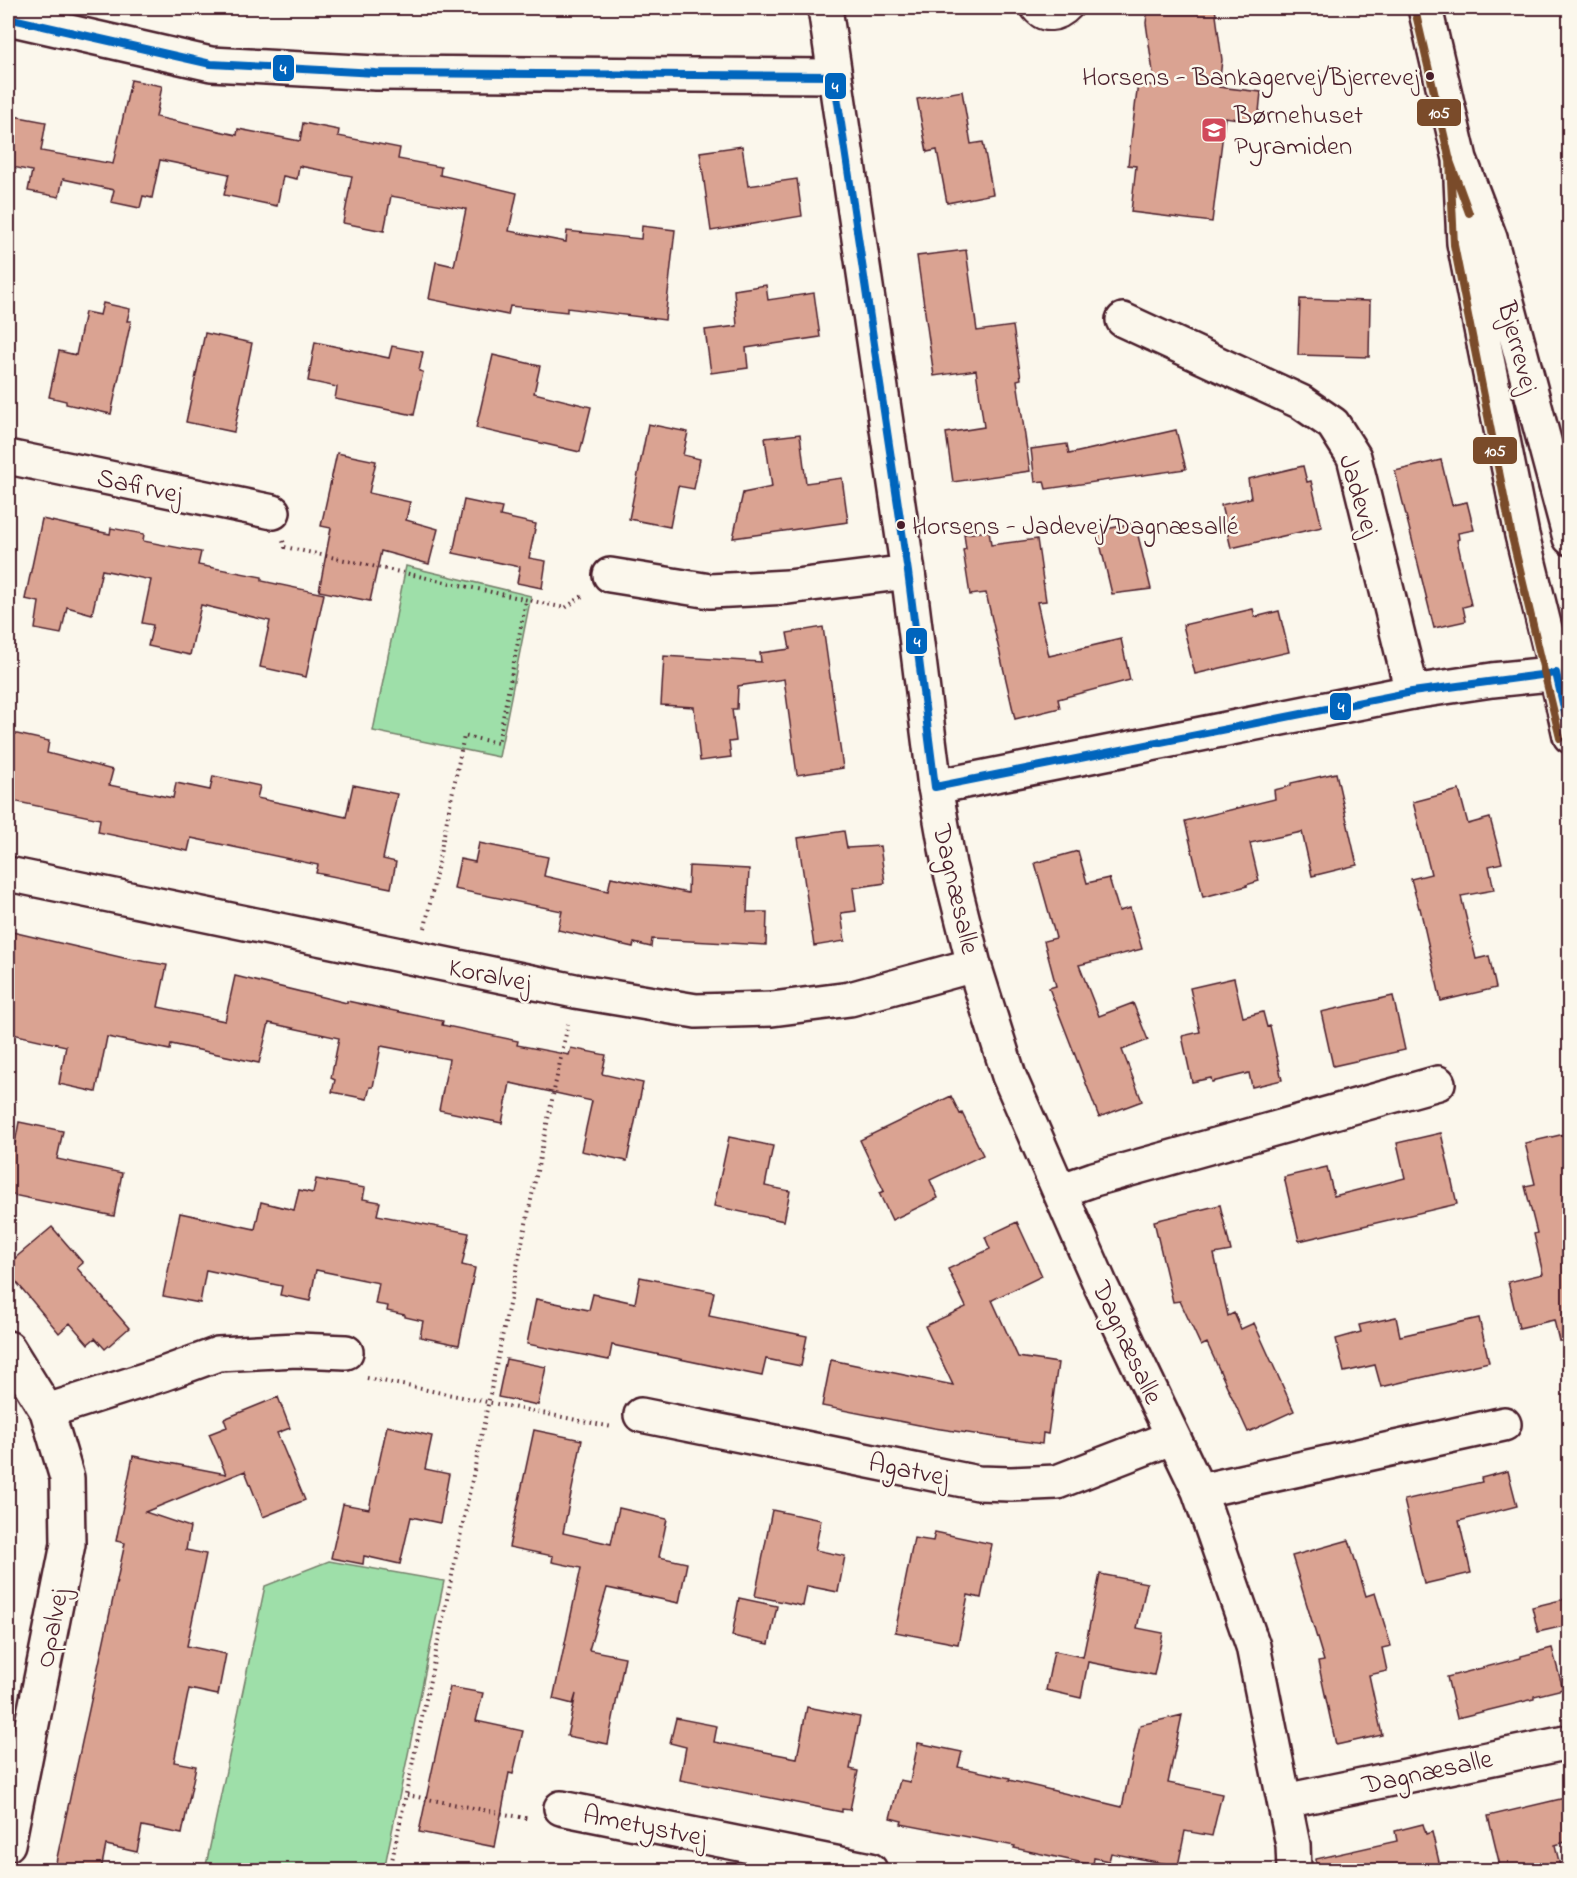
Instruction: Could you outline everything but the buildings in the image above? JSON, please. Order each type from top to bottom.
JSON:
[{"type":"street","name":"Dagnæsalle","points":[[825,8],[908,572],[935,787],[949,865],[974,965],[1010,1076],[1101,1286],[1199,1491],[1253,1646],[1293,1845],[1294,1870]]},
{"type":"street","name":"Bjerrevej","points":[[1425,8],[1460,159],[1490,238],[1569,538]]},
{"type":"street","points":[[8,18],[211,64],[376,73],[834,76]]},
{"type":"street","name":"Bjerrevej","points":[[1460,159],[1464,243],[1522,535],[1563,673],[1569,736]]},
{"type":"street","name":"Jadevej","points":[[1123,320],[1301,402],[1333,424],[1354,457],[1412,692]]},
{"type":"street","name":"Safirvej","points":[[8,457],[273,512]]},
{"type":"street","points":[[610,575],[710,591],[788,587],[908,572]]},
{"type":"street","points":[[935,787],[1412,692],[1500,679],[1563,673]]},
{"type":"street","name":"Koralvej","points":[[8,874],[575,991],[696,1011],[772,1009],[850,999],[974,965]]},
{"type":"street","points":[[1060,1191],[1438,1083]]},
{"type":"street","name":"Opalvej","points":[[8,1348],[47,1411],[67,1478],[68,1544],[8,1844]]},
{"type":"street","points":[[47,1411],[218,1354],[297,1350],[346,1352]]},
{"type":"street","name":"Agatvej","points":[[640,1415],[978,1483],[1057,1482],[1173,1437]]},
{"type":"street","points":[[1199,1491],[1504,1424]]},
{"type":"street","name":"Dagnæsalle","points":[[1284,1801],[1569,1742]]},
{"type":"street","name":"Ametystvej","points":[[561,1808],[870,1870]]},
{"type":"lane","points":[[1030,8],[1041,19],[1053,21],[1065,16],[1073,8]]},
{"type":"path","points":[[273,512],[285,547],[565,609],[610,575]]},
{"type":"path","points":[[425,930],[464,736],[498,743],[526,601]]},
{"type":"path","points":[[390,1870],[575,991]]},
{"type":"path","points":[[346,1352],[367,1378],[610,1428],[640,1415]]},
{"type":"path","points":[[407,1795],[532,1819],[561,1808]]},
{"type":"green space","points":[[406,566],[531,596],[499,757],[373,731]]},
{"type":"green space","points":[[329,1561],[444,1581],[384,1870],[205,1870],[265,1586]]},
{"type":"transit line","name":"105","points":[[1415,10],[1450,161],[1469,213]]},
{"type":"transit line","name":"4","points":[[8,18],[211,64],[376,73],[834,76],[908,572],[935,787],[1412,692],[1556,673],[1570,734]]},
{"type":"transit line","name":"105","points":[[1450,159],[1454,245],[1512,537],[1560,738]]},
{"type":"place","name":"Horsens - Bankagervej/Bjerrevej","points":[[1430,76]]},
{"type":"place","name":"Børnehuset Pyramiden","points":[[1214,130]]},
{"type":"place","name":"Horsens - Jadevej/Dagnæsallé","points":[[901,525]]}]
